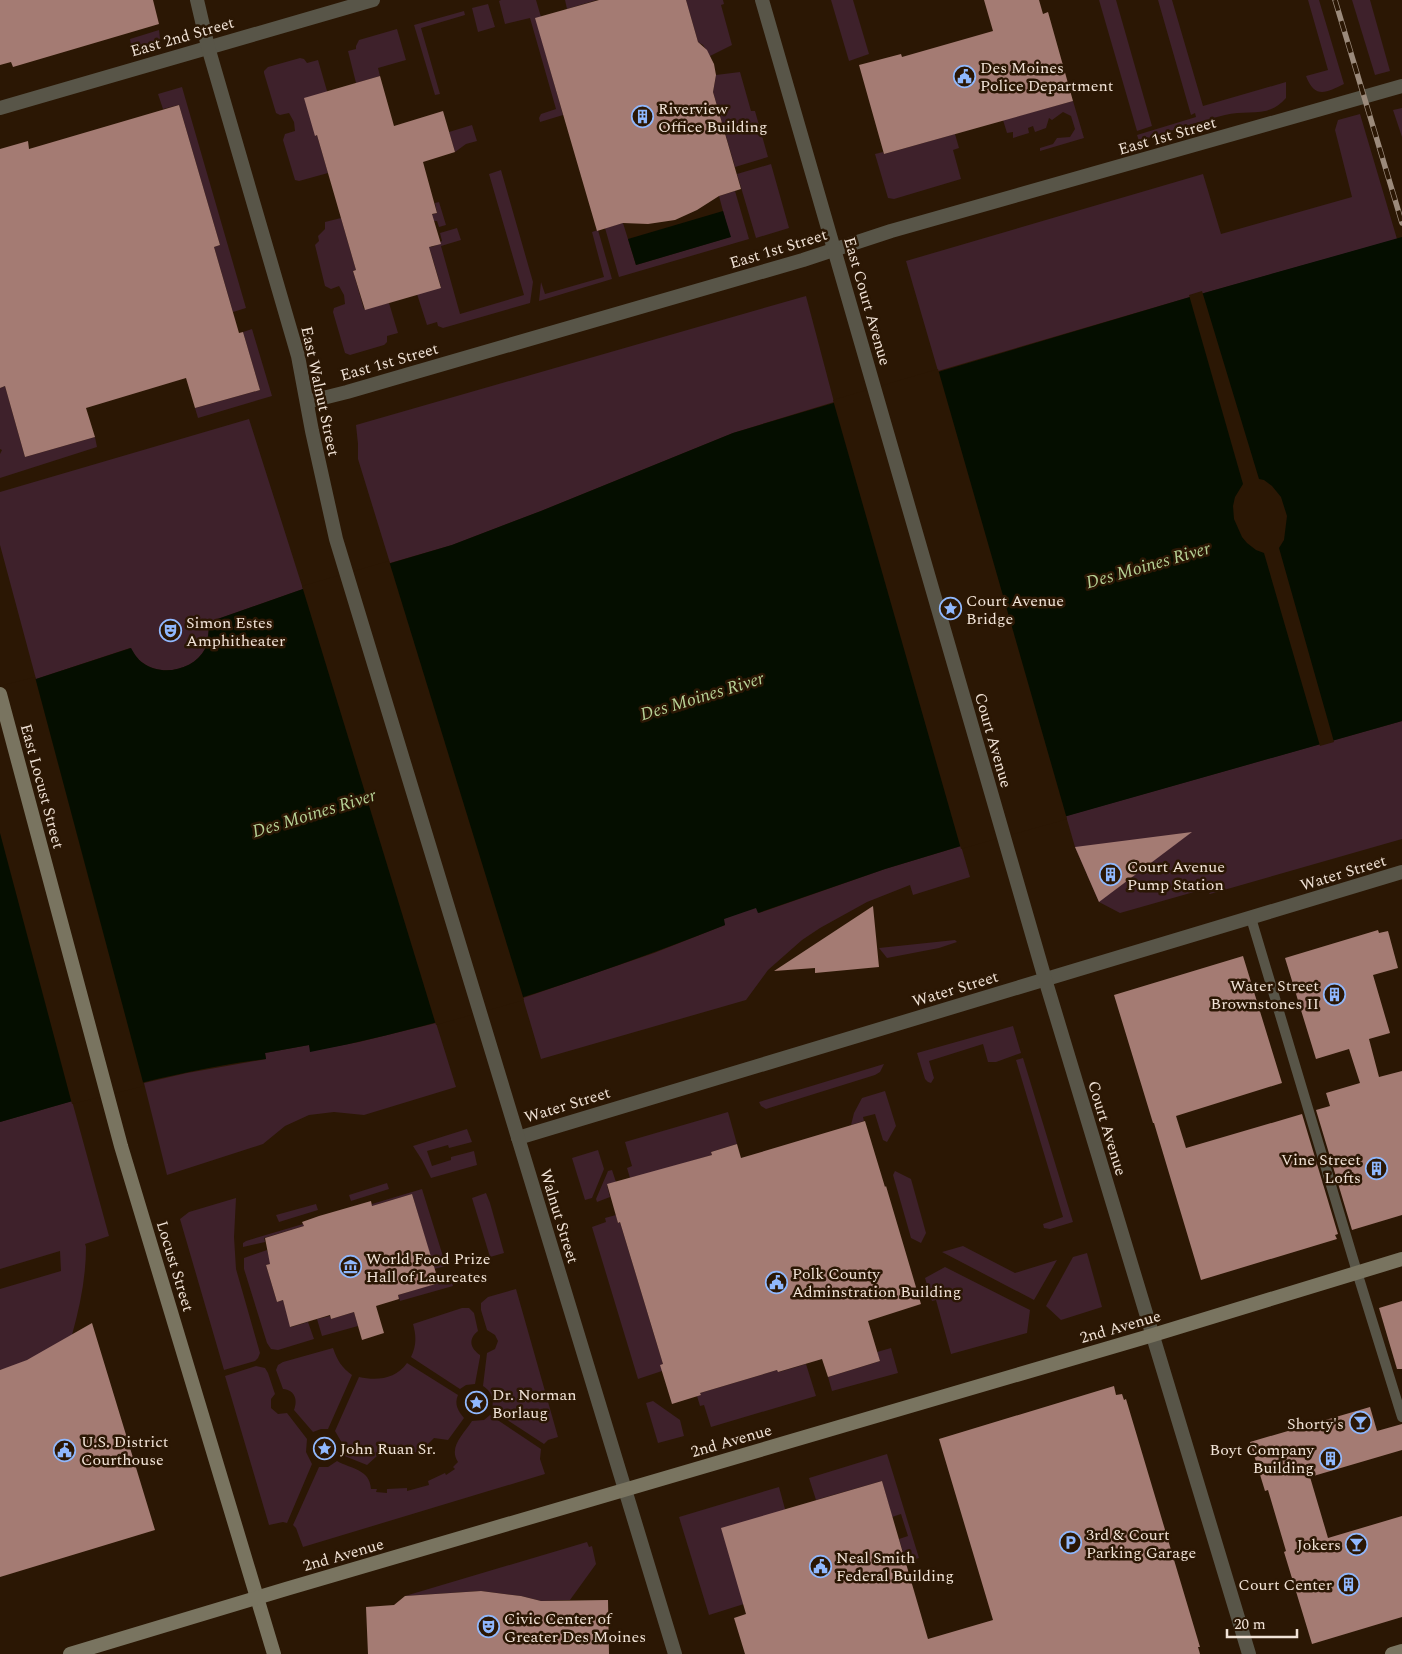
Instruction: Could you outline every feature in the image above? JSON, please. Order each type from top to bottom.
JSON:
[{"type":"main road","name":"East Locust Street","points":[[0,694],[52,887]]},
{"type":"main road","name":"Locust Street","points":[[52,887],[121,1146],[274,1654]]},
{"type":"main road","name":"2nd Avenue","points":[[70,1654],[1402,1260]]},
{"type":"main road","points":[[1392,1654],[1402,1651]]},
{"type":"street","name":"East Walnut Street","points":[[197,0],[208,47],[298,356],[312,431],[336,539],[412,789]]},
{"type":"street","name":"East 2nd Street","points":[[0,108],[373,0]]},
{"type":"street","name":"East Court Avenue","points":[[762,0],[939,611]]},
{"type":"street","name":"East 1st Street","points":[[307,402],[480,353],[892,231],[1402,86]]},
{"type":"street","name":"Court Avenue","points":[[939,611],[1045,980],[1249,1654]]},
{"type":"street","name":"Walnut Street","points":[[412,789],[674,1654]]},
{"type":"street","name":"Water Street","points":[[518,1138],[1402,872]]},
{"type":"lane","points":[[1251,918],[1402,1417]]},
{"type":"shaded area","points":[[536,0],[541,17],[536,19],[563,115],[540,122],[541,114],[556,109],[530,18],[505,24],[499,1]]},
{"type":"shaded area","points":[[565,0],[597,0],[567,9]]},
{"type":"shaded area","points":[[686,0],[723,0],[724,4],[721,5],[732,45],[710,56],[703,45],[698,42]]},
{"type":"shaded area","points":[[831,0],[853,0],[869,54],[849,61]]},
{"type":"shaded area","points":[[1099,0],[1116,0],[1152,126],[1137,131]]},
{"type":"shaded area","points":[[1158,0],[1172,0],[1203,106],[1286,82],[1286,98],[1272,109],[1233,113],[1139,141],[1137,135],[1196,117],[1195,113],[1191,115]]},
{"type":"shaded area","points":[[1308,0],[1319,0],[1344,84],[1332,90],[1317,91],[1310,84],[1306,76],[1328,70]]},
{"type":"shaded area","points":[[1352,0],[1370,0],[1390,71],[1375,75]]},
{"type":"shaded area","points":[[488,4],[495,27],[478,32],[472,8]]},
{"type":"shaded area","points":[[464,11],[465,15],[421,28],[440,94],[435,95],[414,25]]},
{"type":"shaded area","points":[[397,29],[406,60],[378,68],[380,76],[356,83],[348,51],[356,49],[359,40]]},
{"type":"shaded area","points":[[159,30],[161,47],[143,52],[131,45],[130,39]]},
{"type":"shaded area","points":[[300,58],[304,59],[307,63],[318,60],[327,91],[315,136],[317,135],[328,173],[299,181],[295,180],[283,140],[285,134],[295,131],[294,122],[289,113],[280,115],[276,113],[264,71],[268,67]]},
{"type":"shaded area","points":[[740,72],[751,111],[755,111],[768,157],[735,167],[713,92],[716,75]]},
{"type":"shaded area","points":[[182,87],[246,308],[233,312],[214,247],[220,245],[179,105],[163,109],[158,94]]},
{"type":"shaded area","points":[[1073,101],[1084,138],[1040,151],[1040,148],[1053,144],[1057,138],[1070,137],[1075,129],[1071,116],[1063,112],[1052,120],[1049,118],[1046,128],[1035,132],[1033,126],[1028,128],[1029,133],[1013,138],[1013,132],[1007,133],[1003,120]]},
{"type":"shaded area","points":[[1402,108],[1402,137],[1393,110]]},
{"type":"shaded area","points":[[1360,114],[1397,239],[938,371],[906,261],[1203,174],[1221,234],[1352,197],[1335,130],[1338,120]]},
{"type":"shaded area","points":[[472,125],[477,141],[466,144],[455,152],[449,132]]},
{"type":"shaded area","points":[[955,134],[959,148],[953,150],[961,179],[894,199],[888,198],[875,154],[883,152],[884,154]]},
{"type":"shaded area","points":[[771,164],[789,228],[756,238],[737,174]]},
{"type":"shaded area","points":[[501,170],[533,282],[530,303],[443,328],[438,326],[437,322],[427,325],[417,294],[441,287],[430,250],[409,221],[437,213],[435,203],[439,202],[446,225],[439,227],[437,221],[434,221],[428,237],[431,247],[440,244],[442,241],[440,233],[457,228],[461,240],[441,246],[460,314],[524,295],[489,174]]},
{"type":"shaded area","points":[[735,191],[749,239],[619,277],[605,228],[623,223],[636,265],[730,237],[719,196]]},
{"type":"shaded area","points":[[341,218],[356,270],[353,271],[364,309],[389,303],[398,333],[387,336],[387,342],[384,345],[350,355],[345,353],[333,312],[334,308],[345,304],[344,295],[339,286],[331,289],[325,286],[315,245],[319,241],[318,236],[325,229],[325,222]]},
{"type":"shaded area","points":[[598,230],[612,279],[539,301],[541,282],[545,294],[604,277],[592,232]]},
{"type":"shaded area","points":[[806,296],[834,402],[733,433],[452,545],[390,563],[358,459],[356,425]]},
{"type":"shaded area","points":[[252,329],[272,396],[198,418],[195,408],[260,390],[243,332]]},
{"type":"shaded area","points":[[5,386],[25,457],[95,437],[97,447],[0,478],[0,454],[2,450],[0,449],[0,388]]},
{"type":"shaded area","points":[[249,419],[303,589],[209,622],[205,649],[200,656],[186,666],[177,669],[159,670],[139,660],[130,648],[36,679],[0,545],[0,492]]},
{"type":"shaded area","points":[[1402,721],[1402,839],[1210,894],[1211,891],[1202,883],[1194,892],[1120,913],[1099,902],[1075,847],[1066,816]]},
{"type":"shaded area","points":[[961,846],[970,877],[913,895],[910,885],[867,902],[802,940],[768,970],[746,1000],[541,1059],[523,998],[654,953],[725,925],[723,919],[756,907],[759,913],[885,869]]},
{"type":"shaded area","points":[[955,940],[957,942],[939,948],[887,958],[879,948]]},
{"type":"shaded area","points":[[436,1023],[456,1087],[364,1115],[334,1112],[309,1115],[285,1126],[263,1144],[167,1175],[144,1083],[187,1073],[266,1059],[265,1053],[309,1045],[311,1051],[359,1042]]},
{"type":"shaded area","points":[[1013,1026],[1021,1053],[996,1062],[988,1062],[983,1044],[929,1061],[934,1078],[931,1083],[925,1079],[917,1053]]},
{"type":"shaded area","points":[[1023,1058],[1073,1222],[1050,1229],[1044,1228],[1043,1224],[1063,1217],[1016,1060]]},
{"type":"shaded area","points":[[884,1064],[880,1072],[875,1075],[766,1109],[759,1102]]},
{"type":"shaded area","points":[[885,1091],[896,1126],[887,1142],[883,1140],[875,1114],[863,1117],[864,1121],[851,1125],[854,1113],[862,1098]]},
{"type":"shaded area","points":[[72,1101],[109,1236],[85,1244],[84,1280],[72,1335],[28,1360],[0,1370],[0,1289],[61,1271],[60,1251],[0,1269],[0,1122]]},
{"type":"shaded area","points":[[728,1112],[737,1144],[711,1152],[712,1155],[630,1178],[627,1168],[632,1166],[625,1142]]},
{"type":"shaded area","points":[[467,1129],[472,1142],[449,1148],[448,1145],[427,1151],[432,1166],[451,1160],[451,1157],[474,1151],[477,1165],[431,1178],[413,1146]]},
{"type":"shaded area","points":[[598,1150],[604,1169],[592,1198],[585,1200],[572,1158]]},
{"type":"shaded area","points":[[612,1170],[616,1182],[607,1185],[610,1197],[597,1202],[596,1199],[608,1171]]},
{"type":"shaded area","points":[[895,1171],[911,1179],[926,1233],[921,1243],[911,1238],[893,1175]]},
{"type":"shaded area","points":[[387,1183],[389,1189],[351,1201],[349,1195]]},
{"type":"shaded area","points":[[422,1189],[446,1266],[434,1269],[412,1194],[372,1206],[372,1204]]},
{"type":"shaded area","points":[[486,1193],[504,1253],[490,1257],[472,1198]]},
{"type":"shaded area","points":[[236,1198],[234,1237],[236,1269],[260,1353],[255,1361],[224,1370],[180,1219],[189,1212]]},
{"type":"shaded area","points":[[316,1204],[318,1210],[279,1222],[276,1215]]},
{"type":"shaded area","points":[[616,1215],[618,1223],[620,1222],[663,1364],[662,1371],[638,1379],[592,1227],[606,1222],[605,1218]]},
{"type":"shaded area","points":[[303,1224],[304,1226],[264,1238],[265,1242],[243,1247],[243,1243],[246,1241]]},
{"type":"shaded area","points":[[963,1246],[1015,1273],[1057,1260],[1034,1300],[942,1252]]},
{"type":"shaded area","points":[[267,1250],[271,1264],[266,1265],[277,1302],[283,1300],[291,1327],[308,1322],[314,1339],[278,1350],[271,1349],[267,1343],[244,1269],[244,1258]]},
{"type":"shaded area","points":[[1087,1253],[1102,1307],[1061,1320],[1046,1306],[1073,1257]]},
{"type":"shaded area","points":[[945,1267],[1030,1310],[1027,1333],[951,1354],[936,1300],[932,1301],[925,1278]]},
{"type":"shaded area","points":[[449,1274],[453,1286],[400,1301],[398,1295],[438,1283],[437,1277]]},
{"type":"shaded area","points":[[516,1289],[558,1437],[548,1440],[544,1444],[492,1410],[492,1396],[483,1386],[487,1353],[495,1349],[498,1341],[495,1335],[487,1330],[481,1310],[481,1303],[488,1297]]},
{"type":"shaded area","points":[[462,1308],[469,1308],[474,1313],[478,1331],[473,1337],[472,1346],[480,1357],[475,1384],[466,1385],[460,1389],[411,1357],[415,1340],[413,1324]]},
{"type":"shaded area","points":[[354,1312],[358,1326],[322,1336],[317,1319],[330,1316],[331,1319]]},
{"type":"shaded area","points":[[333,1348],[340,1363],[352,1375],[328,1429],[313,1432],[294,1410],[296,1403],[293,1393],[283,1389],[276,1370],[278,1365],[283,1362]]},
{"type":"shaded area","points":[[891,1348],[898,1373],[832,1391],[828,1377],[880,1361],[877,1352]]},
{"type":"shaded area","points":[[407,1363],[458,1395],[457,1407],[464,1418],[448,1440],[434,1438],[422,1449],[411,1454],[377,1456],[367,1465],[342,1455],[342,1443],[335,1431],[359,1377],[386,1378],[392,1376]]},
{"type":"shaded area","points":[[806,1364],[816,1396],[711,1427],[704,1405],[700,1406],[697,1396],[701,1395],[700,1393],[777,1370],[779,1372]]},
{"type":"shaded area","points":[[256,1366],[265,1368],[268,1373],[275,1394],[271,1399],[271,1408],[278,1414],[287,1413],[307,1439],[306,1452],[312,1464],[287,1523],[269,1525],[225,1376]]},
{"type":"shaded area","points":[[653,1401],[680,1420],[684,1436],[658,1443],[646,1403]]},
{"type":"shaded area","points":[[490,1415],[541,1449],[540,1459],[545,1474],[303,1547],[293,1525],[319,1467],[328,1467],[337,1461],[359,1470],[367,1477],[371,1489],[377,1489],[376,1492],[387,1493],[387,1489],[407,1488],[407,1491],[429,1485],[428,1481],[445,1473],[446,1475],[455,1469],[453,1467],[458,1462],[455,1456],[456,1446],[472,1421],[484,1420]]},
{"type":"shaded area","points":[[887,1454],[919,1558],[906,1562],[899,1539],[908,1536],[901,1514],[892,1517],[882,1481],[816,1500],[809,1478]]},
{"type":"shaded area","points":[[779,1487],[785,1509],[744,1604],[709,1615],[679,1517]]},
{"type":"shaded area","points":[[587,1542],[589,1547],[592,1546],[596,1564],[570,1600],[541,1601],[521,1596],[481,1591],[405,1596]]},
{"type":"water","points":[[723,211],[731,237],[636,265],[628,239]]},
{"type":"water","name":"Des Moines River","points":[[1402,237],[1402,721],[961,846],[885,869],[758,913],[756,908],[724,919],[725,925],[674,945],[572,981],[469,1013],[363,1041],[310,1052],[309,1045],[265,1053],[266,1059],[165,1077],[0,1122],[0,689],[131,648],[139,660],[151,667],[159,670],[177,669],[193,662],[205,649],[209,622],[303,589],[452,545],[733,433],[1190,297]]},
{"type":"pier","points":[[1202,291],[1259,479],[1272,486],[1281,497],[1287,516],[1284,540],[1279,548],[1334,742],[1320,746],[1264,553],[1247,543],[1242,537],[1234,519],[1233,506],[1235,497],[1243,484],[1189,295]]},
{"type":"pier","name":"Court Avenue Bridge","points":[[938,369],[1067,819],[961,849],[833,400]]},
{"type":"pier","points":[[389,561],[524,1000],[436,1025],[302,586]]},
{"type":"pier","points":[[35,677],[144,1086],[72,1104],[0,833],[0,686]]},
{"type":"building","points":[[0,0],[153,0],[159,24],[13,67],[11,62],[0,65]]},
{"type":"building","name":"Riverview Office Building","points":[[599,0],[686,0],[698,42],[707,50],[714,64],[716,75],[713,92],[741,189],[719,196],[697,210],[675,220],[648,224],[623,223],[597,231],[535,18]]},
{"type":"building","name":"Des Moines Police Department","points":[[984,0],[1039,0],[1043,14],[1048,12],[1073,101],[884,154],[859,65],[901,54],[902,57],[993,31]]},
{"type":"building","points":[[380,76],[394,126],[443,111],[455,152],[423,162],[437,213],[432,214],[441,244],[429,247],[441,288],[365,310],[353,271],[356,270],[317,135],[315,136],[304,98]]},
{"type":"building","points":[[179,105],[220,245],[214,247],[239,333],[243,332],[260,390],[195,408],[186,378],[86,408],[95,437],[25,457],[5,386],[0,388],[0,149],[28,141],[29,149]]},
{"type":"building","name":"Court Avenue Pump Station","points":[[1192,832],[1099,902],[1075,847]]},
{"type":"building","points":[[873,906],[879,967],[815,973],[815,968],[774,971]]},
{"type":"building","points":[[1378,930],[1379,933],[1388,931],[1398,968],[1373,975],[1390,1033],[1369,1039],[1379,1077],[1402,1071],[1402,1215],[1352,1230],[1316,1110],[1330,1106],[1326,1093],[1360,1083],[1349,1049],[1316,1059],[1285,958]]},
{"type":"building","points":[[1243,956],[1282,1083],[1176,1116],[1186,1148],[1302,1114],[1338,1234],[1335,1235],[1337,1239],[1201,1280],[1114,995]]},
{"type":"building","name":"Polk County Adminstration Building","points":[[865,1121],[921,1304],[868,1321],[880,1361],[828,1377],[822,1359],[700,1393],[701,1395],[672,1404],[660,1365],[663,1364],[607,1184],[712,1155],[711,1152],[737,1144],[741,1158]]},
{"type":"building","name":"World Food Prize Hall of Laureates","points":[[412,1194],[439,1283],[398,1295],[399,1299],[376,1306],[384,1333],[362,1340],[354,1312],[331,1319],[330,1315],[290,1327],[283,1300],[277,1302],[266,1265],[270,1264],[265,1238],[304,1226],[302,1222],[319,1216],[371,1201],[372,1206]]},
{"type":"building","points":[[1402,1301],[1402,1369],[1397,1369],[1379,1308]]},
{"type":"building","name":"U.S. District Courthouse","points":[[92,1323],[155,1530],[0,1577],[0,1370],[27,1360]]},
{"type":"building","name":"3rd & Court Parking Garage","points":[[1114,1386],[1116,1395],[1122,1394],[1124,1400],[1126,1399],[1200,1647],[1198,1647],[1200,1654],[745,1654],[734,1618],[746,1614],[721,1528],[882,1481],[928,1639],[993,1620],[939,1439]]},
{"type":"building","points":[[1370,1407],[1377,1431],[1402,1424],[1402,1450],[1310,1477],[1328,1538],[1402,1516],[1402,1617],[1312,1644],[1284,1552],[1286,1551],[1268,1490],[1265,1491],[1250,1442]]},
{"type":"building","name":"Civic Center of Greater Des Moines","points":[[481,1591],[521,1596],[541,1601],[608,1600],[609,1654],[368,1654],[366,1607],[394,1605],[405,1596]]},
{"type":"railway","points":[[1335,0],[1402,223]]},
{"type":"place","name":"Des Moines Police Department","points":[[964,76]]},
{"type":"place","name":"Riverview Office Building","points":[[642,117]]},
{"type":"place","name":"Court Avenue Bridge","points":[[950,609]]},
{"type":"place","name":"Simon Estes Amphitheater","points":[[170,631]]},
{"type":"place","name":"Court Avenue Pump Station","points":[[1111,875]]},
{"type":"place","name":"Water Street Brownstones II","points":[[1335,994]]},
{"type":"place","name":"Vine Street Lofts","points":[[1377,1168]]},
{"type":"place","name":"World Food Prize Hall of Laureates","points":[[350,1267]]},
{"type":"place","name":"Polk County Adminstration Building","points":[[776,1282]]},
{"type":"place","name":"Dr. Norman Borlaug","points":[[476,1403]]},
{"type":"place","name":"Shorty's","points":[[1360,1423]]},
{"type":"place","name":"John Ruan Sr.","points":[[324,1448]]},
{"type":"place","name":"U.S. District Courthouse","points":[[65,1450]]},
{"type":"place","name":"Boyt Company Building","points":[[1330,1458]]},
{"type":"place","name":"3rd & Court Parking Garage","points":[[1070,1543]]},
{"type":"place","name":"Jokers","points":[[1357,1544]]},
{"type":"place","name":"Neal Smith Federal Building","points":[[820,1566]]},
{"type":"place","name":"Court Center","points":[[1348,1584]]},
{"type":"place","name":"Civic Center of Greater Des Moines","points":[[488,1627]]}]
